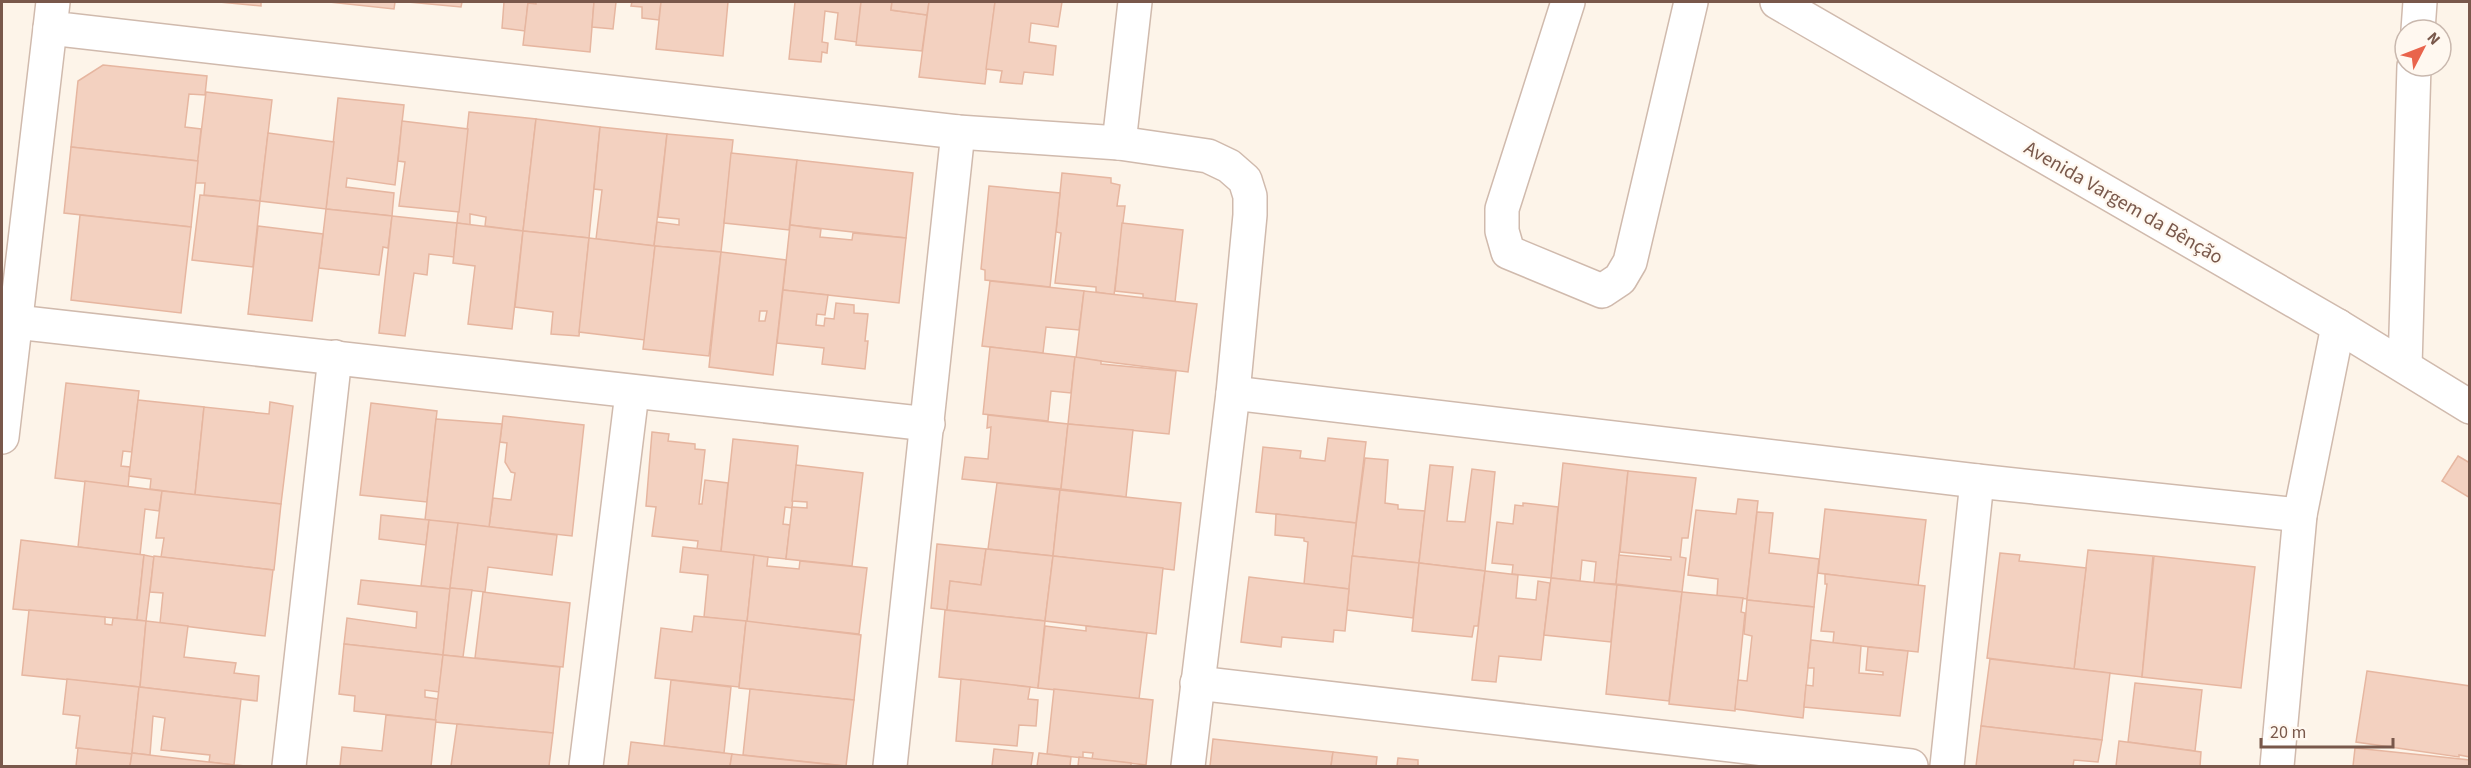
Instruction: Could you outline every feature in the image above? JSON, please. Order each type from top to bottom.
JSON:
[{"type":"street","points":[[1119,143],[1135,2]]},
{"type":"street","points":[[1568,2],[1502,209],[1502,231],[1508,252],[1602,291],[1620,279],[1630,262],[1691,2]]},
{"type":"street","name":"Avenida Vargem da Bênção","points":[[1777,2],[2338,326],[2469,407]]},
{"type":"street","points":[[2419,18],[2420,2]]},
{"type":"street","points":[[2,437],[52,15],[958,132],[1119,143],[1208,156],[1229,166],[1245,180],[1250,196],[1250,215],[1233,393],[1188,766]]},
{"type":"street","points":[[2405,366],[2415,78]]},
{"type":"street","points":[[890,766],[958,132]]},
{"type":"street","points":[[16,322],[632,393],[928,424]]},
{"type":"street","points":[[2277,766],[2300,515],[2338,326]]},
{"type":"street","points":[[289,766],[335,357]]},
{"type":"street","points":[[586,766],[632,393]]},
{"type":"street","points":[[1233,393],[1977,481],[2300,515]]},
{"type":"street","points":[[1947,766],[1977,481]]},
{"type":"street","points":[[1197,683],[1911,766]]},
{"type":"building","points":[[219,2],[261,2],[261,6]]},
{"type":"building","points":[[329,2],[395,2],[394,9]]},
{"type":"building","points":[[408,2],[462,2],[461,7]]},
{"type":"building","points":[[504,2],[528,2],[525,31],[502,28]]},
{"type":"building","points":[[536,2],[594,2],[590,52],[523,45],[528,3],[536,4]]},
{"type":"building","points":[[594,2],[616,2],[613,29],[592,27]]},
{"type":"building","points":[[632,2],[661,2],[659,20],[642,18],[642,7],[631,6]]},
{"type":"building","points":[[661,2],[728,2],[723,56],[656,49]]},
{"type":"building","points":[[795,2],[861,2],[857,42],[835,39],[838,13],[825,11],[822,42],[828,43],[827,53],[822,52],[821,62],[789,59]]},
{"type":"building","points":[[861,2],[892,2],[891,10],[927,15],[922,51],[856,45]]},
{"type":"building","points":[[892,2],[929,2],[927,15],[891,10]]},
{"type":"building","points":[[929,2],[995,2],[985,84],[919,77]]},
{"type":"building","points":[[995,2],[1062,2],[1058,27],[1031,23],[1029,42],[1056,46],[1053,75],[1024,72],[1022,84],[1000,82],[1002,71],[986,69]]},
{"type":"building","points":[[103,65],[207,76],[205,95],[189,94],[185,127],[201,129],[198,161],[71,147],[78,81]]},
{"type":"building","points":[[206,92],[272,100],[260,201],[204,195],[205,183],[195,183]]},
{"type":"building","points":[[338,98],[404,105],[395,185],[347,178],[346,187],[394,193],[392,216],[326,209]]},
{"type":"building","points":[[469,112],[536,119],[523,231],[485,226],[486,217],[470,214],[470,225],[457,223]]},
{"type":"building","points":[[536,119],[600,127],[589,238],[523,231]]},
{"type":"building","points":[[402,121],[468,129],[459,212],[399,206],[405,162],[398,161]]},
{"type":"building","points":[[600,127],[667,134],[654,246],[596,239],[602,190],[594,189]]},
{"type":"building","points":[[268,133],[334,142],[326,209],[260,201]]},
{"type":"building","points":[[667,134],[733,140],[721,252],[654,246],[657,222],[679,225],[679,219],[658,217]]},
{"type":"building","points":[[71,147],[198,161],[191,227],[64,213]]},
{"type":"building","points":[[731,153],[797,160],[789,230],[724,223]]},
{"type":"building","points":[[797,160],[913,173],[906,238],[790,225]]},
{"type":"building","points":[[1062,173],[1111,178],[1111,183],[1120,185],[1117,206],[1125,206],[1114,295],[1096,292],[1096,287],[1055,283],[1061,233],[1056,232]]},
{"type":"building","points":[[989,186],[1060,193],[1050,287],[985,280],[985,270],[981,269]]},
{"type":"building","points":[[200,195],[260,201],[253,267],[192,260]]},
{"type":"building","points":[[326,209],[392,216],[388,248],[383,247],[379,275],[319,268]]},
{"type":"building","points":[[80,215],[191,227],[181,313],[71,300]]},
{"type":"building","points":[[392,216],[457,223],[454,257],[429,254],[427,275],[414,273],[405,336],[379,333]]},
{"type":"building","points":[[457,223],[523,231],[512,329],[468,324],[475,266],[453,263]]},
{"type":"building","points":[[1122,223],[1183,230],[1175,302],[1143,298],[1143,294],[1115,291]]},
{"type":"building","points":[[790,225],[821,229],[820,237],[852,240],[853,233],[906,238],[899,303],[783,290]]},
{"type":"building","points":[[258,226],[323,234],[312,321],[248,314]]},
{"type":"building","points":[[523,231],[589,238],[579,336],[551,334],[553,312],[515,307]]},
{"type":"building","points":[[589,238],[655,246],[645,340],[579,332]]},
{"type":"building","points":[[655,246],[721,252],[709,356],[643,349]]},
{"type":"building","points":[[721,252],[786,260],[773,375],[709,367]],"holes":[[[760,311],[767,311],[765,321],[759,321]]]},
{"type":"building","points":[[990,281],[1084,291],[1079,330],[1046,327],[1043,353],[982,346]]},
{"type":"building","points":[[783,290],[828,295],[825,315],[817,314],[816,325],[824,326],[825,318],[834,319],[836,303],[854,305],[854,313],[868,314],[865,369],[822,364],[824,348],[777,343]]},
{"type":"building","points":[[1084,291],[1197,304],[1188,372],[1076,358]]},
{"type":"building","points":[[990,347],[1075,357],[1071,393],[1051,391],[1048,421],[983,414]]},
{"type":"building","points":[[1075,357],[1101,361],[1101,364],[1176,371],[1169,434],[1068,424]]},
{"type":"building","points":[[66,383],[139,391],[132,452],[123,451],[121,466],[130,467],[128,487],[55,478]]},
{"type":"building","points":[[138,400],[204,407],[195,495],[150,489],[151,479],[129,476]]},
{"type":"building","points":[[270,402],[293,406],[281,504],[195,495],[204,407],[269,414]]},
{"type":"building","points":[[371,403],[437,411],[427,502],[360,495]]},
{"type":"building","points":[[988,415],[1068,424],[1061,489],[962,479],[965,457],[988,459],[991,427],[987,428]]},
{"type":"building","points":[[503,416],[584,425],[572,536],[489,527],[493,498],[511,500],[515,473],[511,472],[505,462],[507,443],[500,442]]},
{"type":"building","points":[[436,419],[502,424],[489,527],[425,520]]},
{"type":"building","points":[[1068,424],[1133,430],[1126,497],[1061,489]]},
{"type":"building","points":[[652,432],[669,434],[668,441],[695,444],[695,449],[705,450],[699,504],[702,504],[705,480],[728,483],[721,552],[697,549],[698,541],[652,536],[656,507],[646,506]]},
{"type":"building","points":[[1328,438],[1366,442],[1356,523],[1256,512],[1263,447],[1301,451],[1300,458],[1325,461]]},
{"type":"building","points":[[733,439],[798,446],[792,508],[785,507],[783,524],[790,525],[786,559],[721,552]]},
{"type":"building","points":[[2458,456],[2470,463],[2470,498],[2442,481]]},
{"type":"building","points":[[1365,458],[1388,460],[1385,503],[1398,505],[1398,509],[1425,511],[1419,563],[1352,556]]},
{"type":"building","points":[[1563,463],[1628,471],[1616,584],[1594,583],[1596,562],[1582,560],[1580,581],[1551,578]]},
{"type":"building","points":[[796,465],[863,473],[852,566],[786,559],[792,507],[807,508],[807,502],[792,501]]},
{"type":"building","points":[[1430,465],[1453,467],[1447,521],[1465,522],[1472,469],[1495,472],[1485,571],[1419,563]]},
{"type":"building","points":[[1628,471],[1696,478],[1688,538],[1682,538],[1680,557],[1686,558],[1682,592],[1616,584],[1619,555],[1671,560],[1671,557],[1620,552]]},
{"type":"building","points":[[85,481],[162,491],[159,511],[145,509],[140,555],[78,547]]},
{"type":"building","points":[[997,483],[1060,490],[1053,556],[988,549]]},
{"type":"building","points":[[1060,490],[1181,503],[1174,570],[1053,556]]},
{"type":"building","points":[[162,491],[281,504],[274,570],[161,557],[164,538],[156,538]]},
{"type":"building","points":[[1738,499],[1758,501],[1747,599],[1717,596],[1718,579],[1688,575],[1696,510],[1736,514]]},
{"type":"building","points":[[1523,503],[1558,507],[1551,578],[1512,574],[1513,565],[1492,563],[1497,522],[1513,524],[1515,505],[1523,506]]},
{"type":"building","points":[[1825,509],[1926,520],[1918,586],[1818,573]]},
{"type":"building","points":[[1757,512],[1773,513],[1769,553],[1819,559],[1814,607],[1747,600]]},
{"type":"building","points":[[1276,514],[1356,523],[1349,589],[1304,584],[1308,542],[1304,541],[1304,538],[1275,535]]},
{"type":"building","points":[[381,515],[429,520],[426,545],[379,539]]},
{"type":"building","points":[[429,520],[458,523],[450,589],[421,586]]},
{"type":"building","points":[[458,523],[557,535],[552,575],[488,567],[485,592],[450,588]]},
{"type":"building","points":[[21,540],[144,555],[137,620],[13,609]]},
{"type":"building","points":[[937,544],[986,549],[981,585],[950,581],[947,610],[931,608]]},
{"type":"building","points":[[683,547],[754,555],[747,622],[704,617],[708,575],[680,572]]},
{"type":"building","points":[[986,549],[1053,556],[1045,621],[947,610],[950,581],[981,585]]},
{"type":"building","points":[[2088,550],[2153,556],[2142,677],[2074,669]]},
{"type":"building","points":[[2000,553],[2020,555],[2019,561],[2086,568],[2074,669],[1987,658]]},
{"type":"building","points":[[144,555],[154,557],[146,621],[137,620]]},
{"type":"building","points":[[754,555],[768,557],[767,566],[799,569],[800,561],[867,568],[859,634],[747,622]]},
{"type":"building","points":[[154,556],[273,570],[265,636],[160,623],[163,593],[150,592]]},
{"type":"building","points":[[1053,556],[1163,568],[1156,634],[1045,621]]},
{"type":"building","points":[[1352,556],[1419,563],[1413,618],[1347,610]]},
{"type":"building","points":[[2154,556],[2255,567],[2241,688],[2142,677]]},
{"type":"building","points":[[1419,563],[1485,571],[1478,626],[1474,626],[1472,637],[1412,631]]},
{"type":"building","points":[[1485,571],[1518,575],[1516,598],[1536,600],[1538,581],[1550,583],[1541,660],[1499,656],[1496,682],[1472,680]]},
{"type":"building","points":[[1825,574],[1925,586],[1918,652],[1833,643],[1834,632],[1821,631],[1827,584],[1825,584]]},
{"type":"building","points":[[1249,577],[1349,589],[1345,631],[1334,630],[1333,642],[1282,637],[1281,647],[1241,642]]},
{"type":"building","points":[[1551,578],[1617,585],[1611,642],[1544,635]]},
{"type":"building","points":[[361,580],[450,589],[443,655],[344,644],[347,618],[416,628],[417,612],[358,604]]},
{"type":"building","points":[[1617,585],[1682,592],[1669,701],[1606,694]]},
{"type":"building","points":[[450,588],[472,590],[463,657],[443,655]]},
{"type":"building","points":[[483,592],[570,603],[563,667],[475,658]]},
{"type":"building","points":[[1682,592],[1743,598],[1741,612],[1745,613],[1735,711],[1669,704]]},
{"type":"building","points":[[1747,600],[1814,607],[1803,718],[1735,709],[1738,680],[1747,681],[1752,636],[1744,634]]},
{"type":"building","points":[[29,610],[105,617],[105,624],[112,625],[113,618],[146,621],[140,687],[22,675]]},
{"type":"building","points":[[945,610],[1045,621],[1038,688],[939,677]]},
{"type":"building","points":[[694,616],[746,621],[739,687],[655,678],[661,628],[692,632]]},
{"type":"building","points":[[146,621],[188,626],[184,657],[236,663],[234,673],[259,676],[257,701],[140,687]]},
{"type":"building","points":[[746,621],[861,635],[854,700],[739,688]]},
{"type":"building","points":[[1045,626],[1086,631],[1086,626],[1147,633],[1139,699],[1038,688]]},
{"type":"building","points":[[1811,640],[1861,646],[1859,673],[1883,675],[1883,672],[1866,670],[1868,647],[1908,651],[1900,716],[1804,707],[1806,685],[1813,686],[1814,668],[1808,668]]},
{"type":"building","points":[[344,644],[443,655],[439,692],[425,690],[425,697],[438,699],[436,720],[354,711],[355,696],[339,694]]},
{"type":"building","points":[[443,655],[560,667],[553,733],[435,722]]},
{"type":"building","points":[[1990,659],[2110,673],[2102,740],[1981,726]]},
{"type":"building","points":[[2367,671],[2470,686],[2470,757],[2356,742]]},
{"type":"building","points":[[67,679],[139,687],[132,754],[76,748],[80,716],[63,714]]},
{"type":"building","points":[[961,679],[1030,687],[1028,699],[1038,700],[1036,726],[1019,725],[1017,746],[956,741]]},
{"type":"building","points":[[671,680],[731,687],[724,753],[664,746]]},
{"type":"building","points":[[2135,683],[2202,690],[2195,751],[2128,742]]},
{"type":"building","points":[[139,687],[241,699],[234,765],[209,762],[210,755],[161,750],[165,718],[153,716],[150,755],[132,753]]},
{"type":"building","points":[[750,689],[854,700],[846,766],[743,755]]},
{"type":"building","points":[[1054,689],[1153,700],[1146,765],[1092,759],[1093,753],[1083,752],[1083,758],[1047,754]]},
{"type":"building","points":[[386,715],[436,720],[431,766],[340,766],[342,747],[382,751]]},
{"type":"building","points":[[457,724],[553,733],[549,766],[451,766]]},
{"type":"building","points":[[1981,726],[2102,740],[2098,762],[2074,760],[2073,766],[1976,766]]},
{"type":"building","points":[[1213,739],[1333,752],[1331,766],[1210,766]]},
{"type":"building","points":[[2119,741],[2201,752],[2200,766],[2116,766]]},
{"type":"building","points":[[631,742],[732,754],[730,766],[628,766]]},
{"type":"building","points":[[78,748],[132,754],[130,766],[76,766]]},
{"type":"building","points":[[2355,748],[2470,760],[2470,766],[2353,766]]},
{"type":"building","points":[[994,749],[1033,753],[1031,766],[992,766]]},
{"type":"building","points":[[1333,752],[1377,757],[1376,766],[1331,766]]},
{"type":"building","points":[[132,753],[234,765],[246,766],[130,766]]},
{"type":"building","points":[[1039,753],[1071,757],[1070,766],[1037,766]]},
{"type":"building","points":[[732,754],[843,766],[730,766]]},
{"type":"building","points":[[1079,757],[1131,763],[1131,766],[1078,766]]},
{"type":"building","points":[[1398,758],[1418,760],[1418,766],[1397,766]]}]
